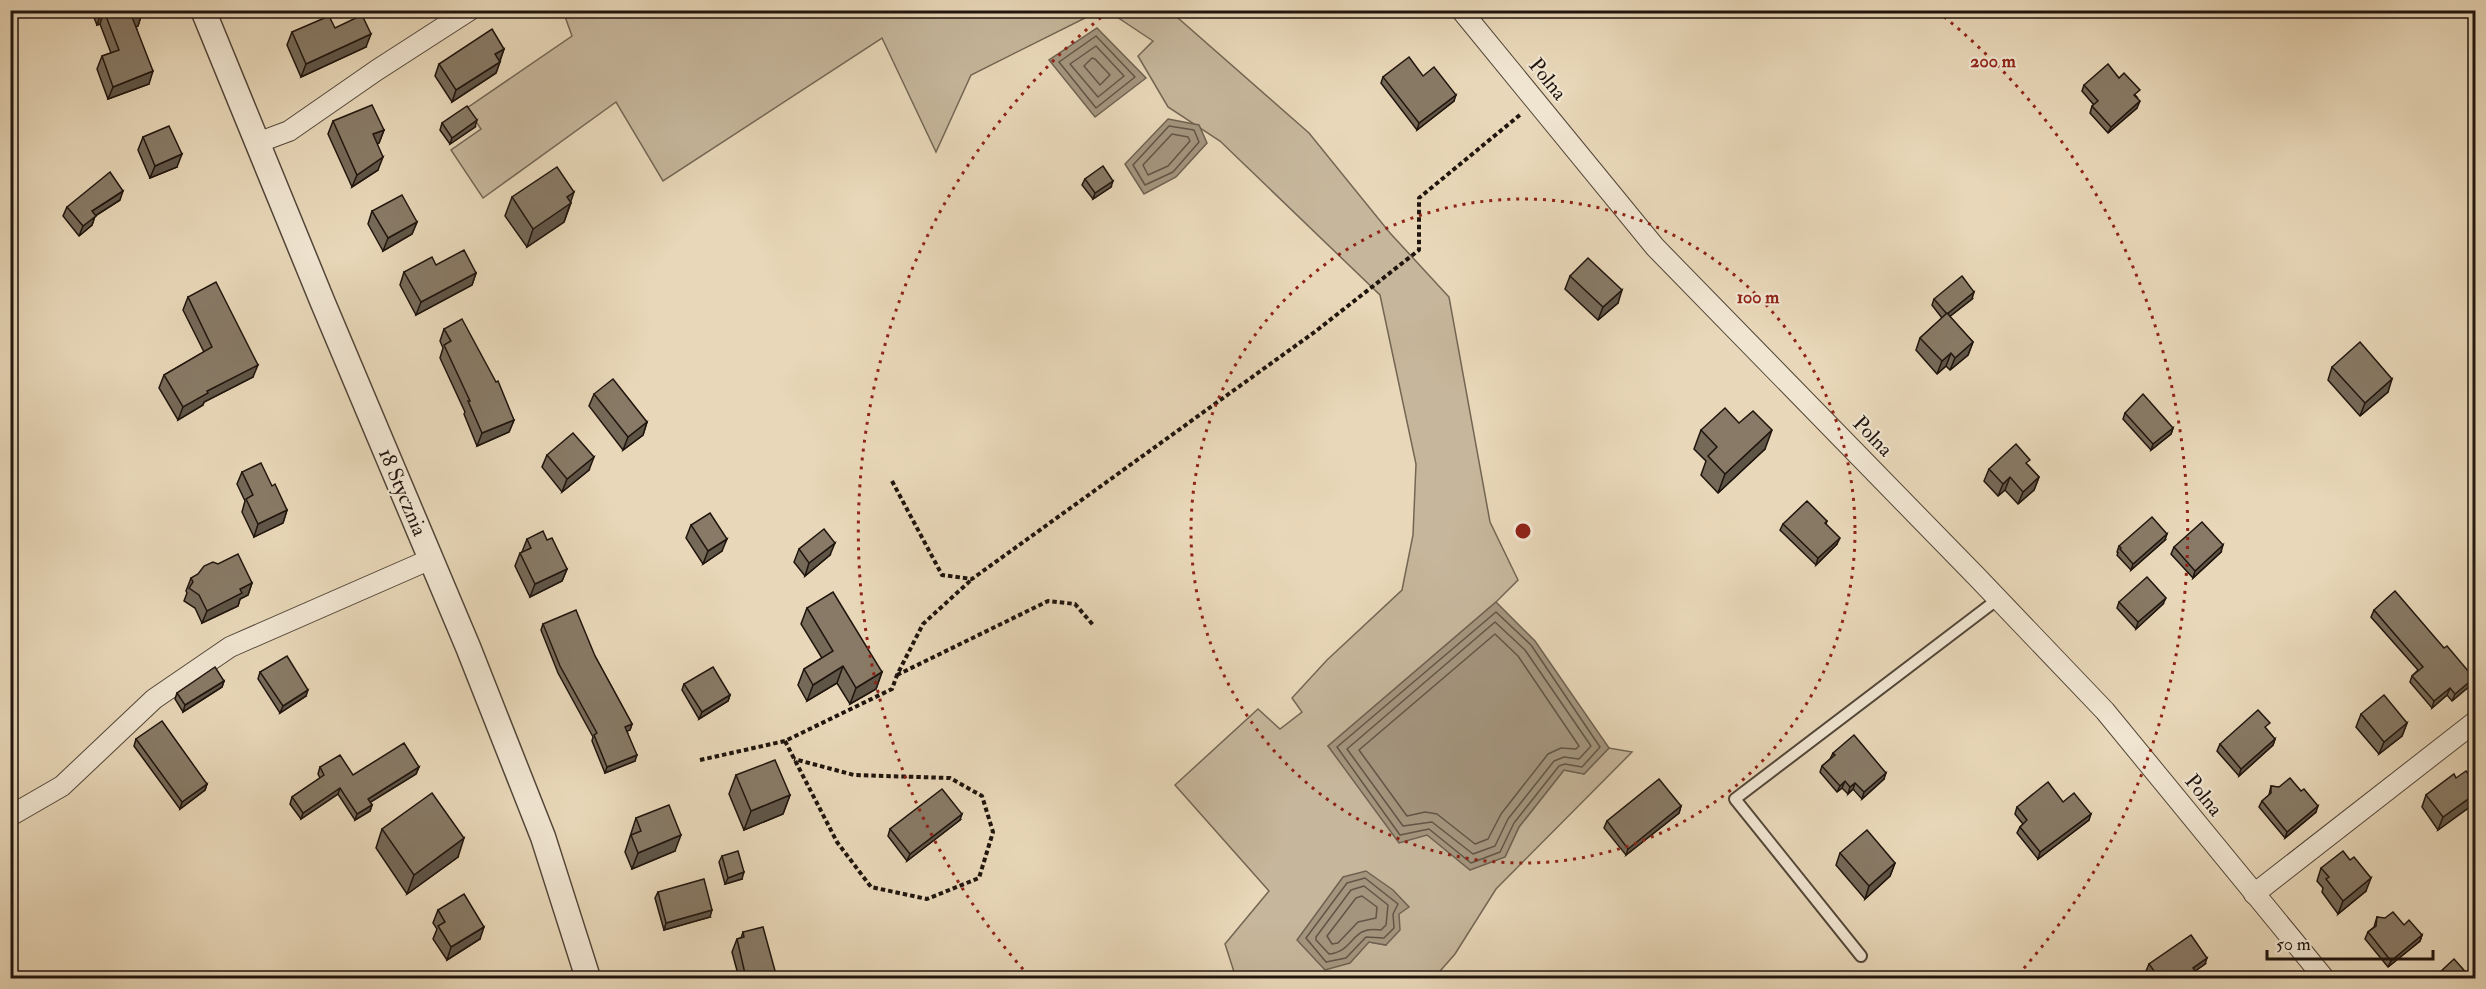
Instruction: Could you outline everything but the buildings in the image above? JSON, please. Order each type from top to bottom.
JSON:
[{"type":"street","name":"18 Stycznia","points":[[203,10],[431,559],[543,837],[588,978]]},
{"type":"street","points":[[258,143],[289,131],[377,70],[470,10]]},
{"type":"street","name":"Polna","points":[[1461,10],[1655,247],[2105,711],[2324,978]]},
{"type":"street","points":[[10,816],[62,786],[154,699],[230,647],[431,559]]},
{"type":"street","points":[[2254,894],[2475,721]]},
{"type":"lane","points":[[1861,956],[1735,798],[1998,599]]},
{"type":"path","points":[[700,760],[785,741],[892,689],[923,624],[972,579],[1316,331],[1419,250],[1419,198],[1536,102]]},
{"type":"path","points":[[892,481],[942,575],[972,579]]},
{"type":"path","points":[[897,675],[1048,601],[1076,604],[1094,626]]},
{"type":"path","points":[[785,741],[794,759],[837,842],[871,887],[927,899],[979,878],[993,832],[982,796],[950,778],[854,775],[794,759]]},
{"type":"shaded area","points":[[563,11],[1099,11],[971,75],[936,152],[882,38],[663,181],[616,102],[483,198],[451,150],[481,129],[467,108],[572,36]]},
{"type":"shaded area","points":[[1108,11],[1170,11],[1309,133],[1390,233],[1449,297],[1490,522],[1518,580],[1496,602],[1328,746],[1470,870],[1505,857],[1519,827],[1564,770],[1584,774],[1609,748],[1632,752],[1496,889],[1455,954],[1434,978],[1236,978],[1225,944],[1269,891],[1175,785],[1258,709],[1280,729],[1302,712],[1292,698],[1327,660],[1402,590],[1413,535],[1416,464],[1380,295],[1220,141],[1168,107],[1138,56],[1153,41]],"holes":[[[1393,890],[1386,945],[1369,942]]]},
{"type":"water","points":[[1097,28],[1146,78],[1095,117],[1049,60]]},
{"type":"water","points":[[1168,119],[1199,125],[1207,143],[1176,177],[1144,194],[1125,164]]},
{"type":"water","points":[[1496,602],[1535,641],[1609,748],[1584,774],[1564,770],[1519,827],[1505,857],[1470,870],[1427,835],[1399,843],[1328,746]]},
{"type":"water","points":[[1366,871],[1393,890],[1409,907],[1399,914],[1400,930],[1386,945],[1369,942],[1350,963],[1325,970],[1297,940],[1343,877]]}]
